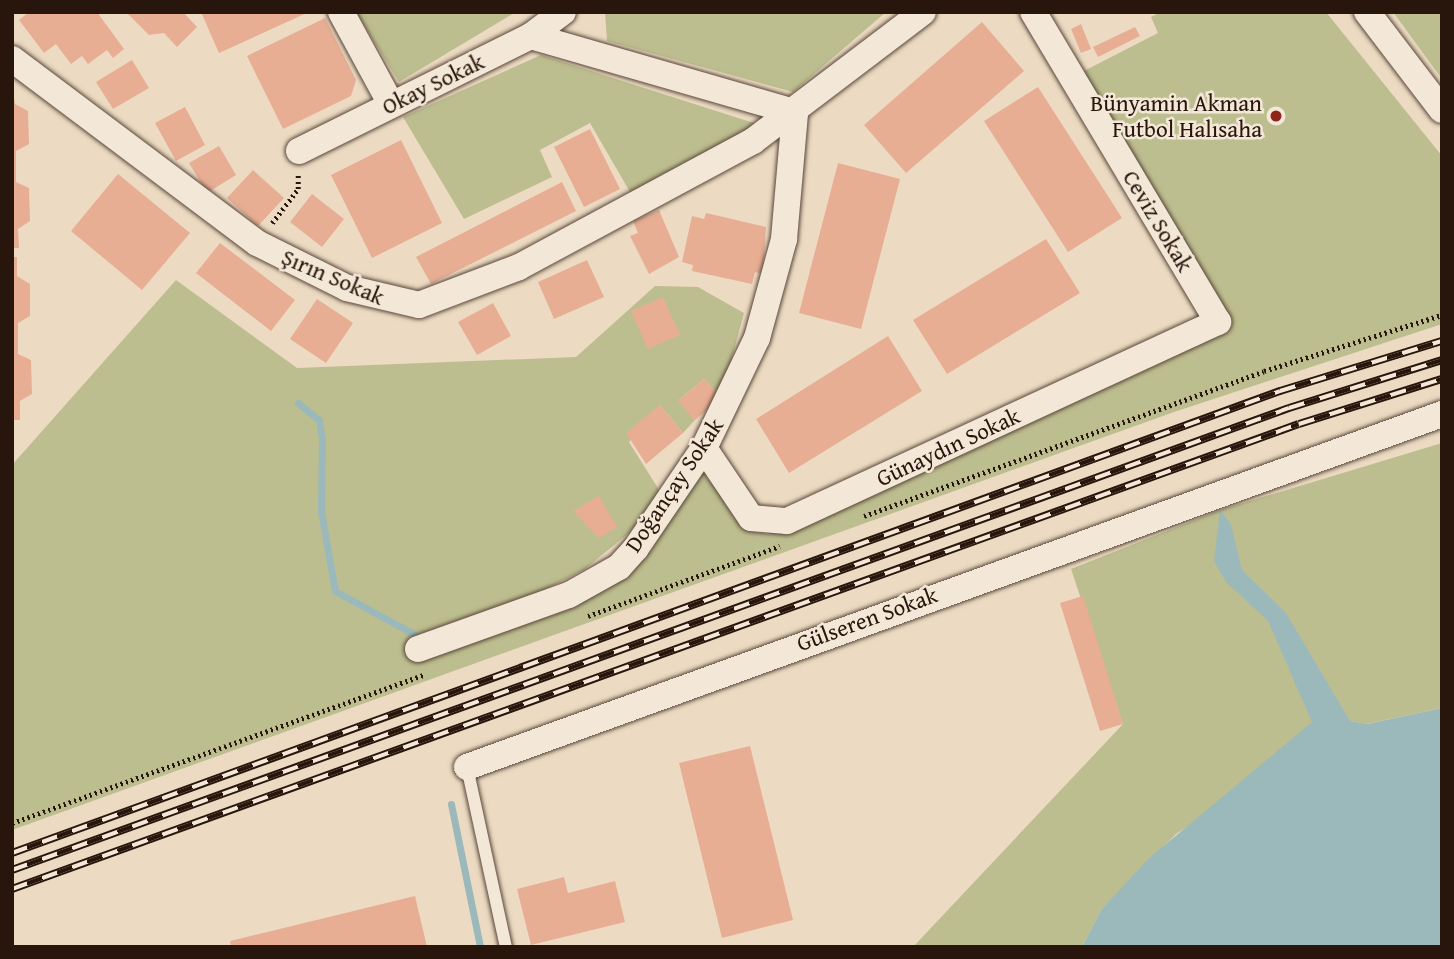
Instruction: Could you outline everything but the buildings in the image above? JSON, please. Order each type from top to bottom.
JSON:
[{"type":"street","points":[[341,12],[391,104]]},
{"type":"street","name":"Okay Sokak","points":[[299,150],[531,36],[563,12]]},
{"type":"street","name":"Şırın Sokak","points":[[12,59],[257,243],[380,300],[439,301],[519,267],[795,112],[923,12]]},
{"type":"street","name":"Ceviz Sokak","points":[[1033,12],[1218,322]]},
{"type":"street","points":[[1367,12],[1442,110]]},
{"type":"street","points":[[531,36],[795,112]]},
{"type":"street","name":"Doğançay Sokak","points":[[418,649],[569,595],[619,567],[705,448],[757,338],[775,284],[795,112]]},
{"type":"street","name":"Günaydın Sokak","points":[[705,448],[751,518],[787,520],[1218,322]]},
{"type":"street","name":"Gülseren Sokak","points":[[467,766],[1129,522],[1442,414]]},
{"type":"lane","name":"Gülseren Sokak","points":[[467,766],[506,947]]},
{"type":"path","points":[[257,243],[298,189]]},
{"type":"path","points":[[860,517],[1264,371],[1442,315]]},
{"type":"path","points":[[573,621],[794,541]]},
{"type":"path","points":[[12,824],[429,673]]},
{"type":"green space","points":[[356,12],[516,12],[399,82]]},
{"type":"green space","points":[[605,12],[886,12],[793,92],[607,41]]},
{"type":"green space","points":[[1161,12],[1326,12],[1442,156],[1442,324],[1174,412],[12,830],[12,465],[176,280],[297,368],[576,357],[655,286],[698,287],[744,313],[721,398],[704,379],[679,400],[695,420],[683,433],[660,405],[629,442],[661,493],[630,532],[585,569],[542,591],[417,635],[418,649],[596,592],[700,469],[749,531],[768,534],[1232,326],[1082,72],[1158,33],[1151,17]]},
{"type":"green space","points":[[1393,12],[1442,12],[1442,79]]},
{"type":"green space","points":[[541,55],[757,124],[630,192],[590,123],[540,150],[552,177],[464,219],[403,117]]},
{"type":"green space","points":[[1442,443],[1442,708],[1366,724],[1350,721],[1176,834],[1101,910],[1082,947],[913,947],[1123,724],[1071,569],[1220,510]]},
{"type":"water","points":[[1220,510],[1231,524],[1242,570],[1286,613],[1350,721],[1367,724],[1442,708],[1442,947],[1082,947],[1101,910],[1148,859],[1312,722],[1268,621],[1226,582],[1214,561]]},
{"type":"waterway","points":[[298,403],[319,420],[322,439],[321,511],[335,591],[414,634]]},
{"type":"waterway","points":[[451,804],[480,947]]},
{"type":"railway","points":[[12,853],[1280,391],[1442,341]]},
{"type":"railway","points":[[12,870],[1289,408],[1442,360]]},
{"type":"railway","points":[[12,889],[1299,424],[1442,379]]},
{"type":"place","name":"Bünyamin Akman Futbol Halısaha","points":[[1276,116]]}]
